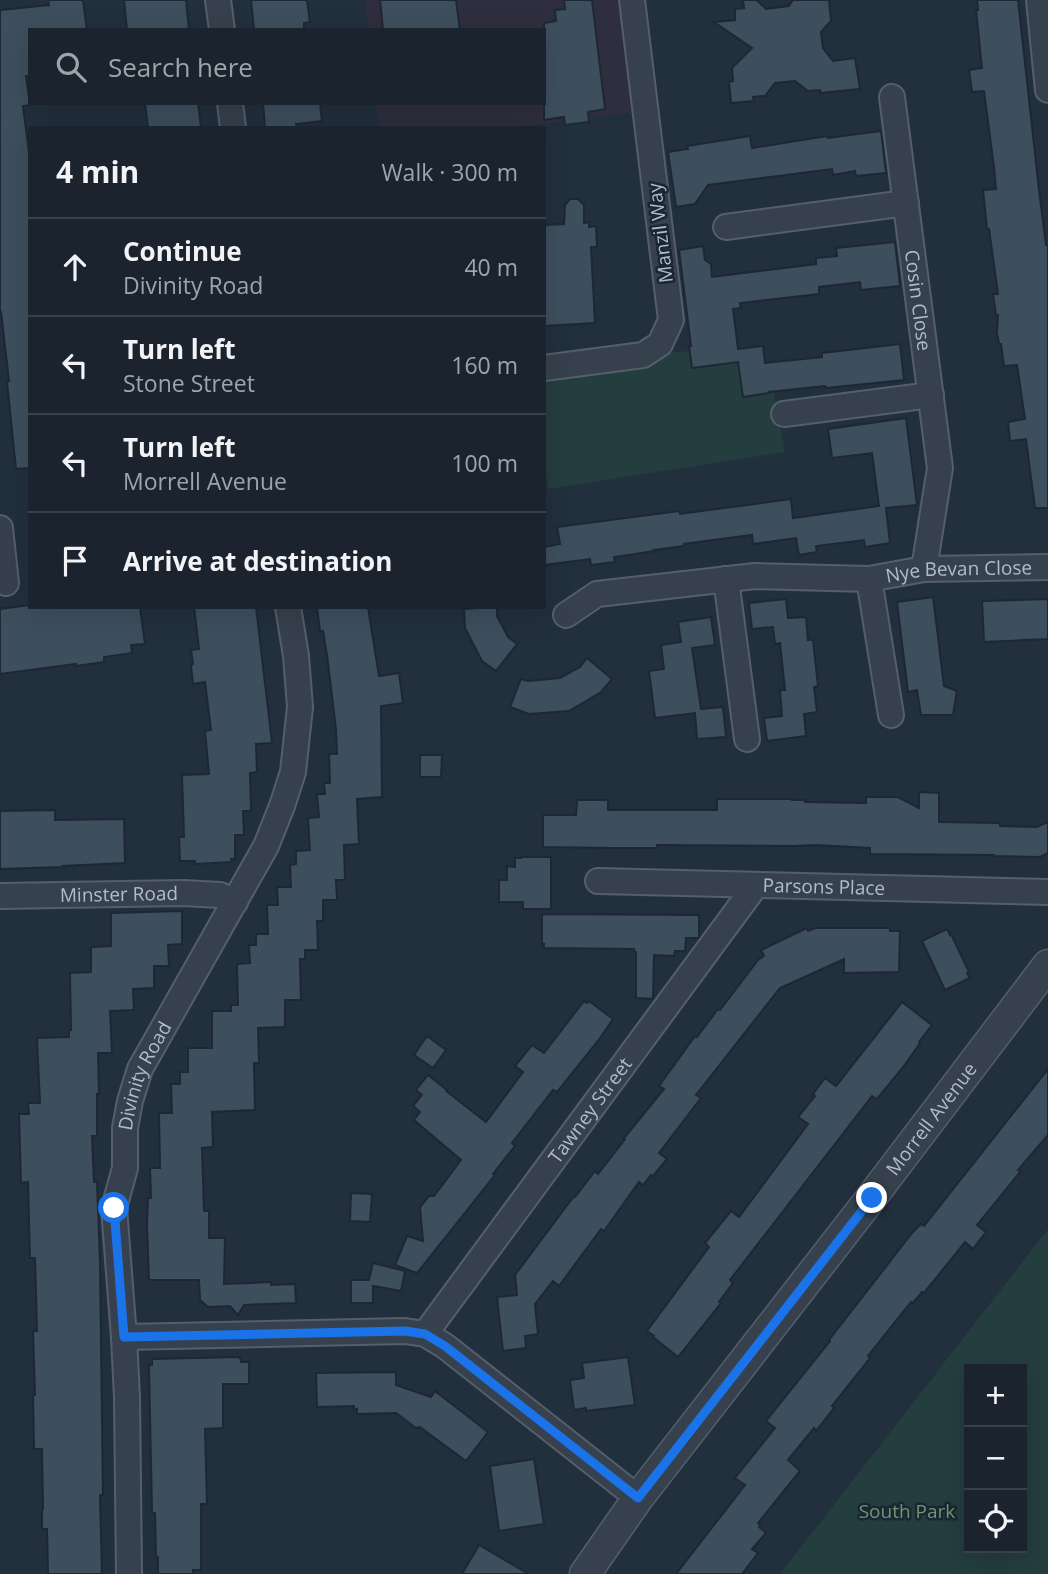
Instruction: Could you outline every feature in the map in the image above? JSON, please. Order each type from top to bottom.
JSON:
[{"type":"street","points":[[218,0],[222,28]]},
{"type":"street","name":"Manzil Way","points":[[546,368],[643,355],[660,344],[671,320],[632,0]]},
{"type":"street","points":[[1039,0],[1048,90]]},
{"type":"street","name":"Cosin Close","points":[[892,97],[940,468],[924,569]]},
{"type":"street","points":[[230,105],[233,126]]},
{"type":"street","points":[[726,227],[906,203]]},
{"type":"street","points":[[784,414],[931,395]]},
{"type":"street","points":[[0,528],[12,582]]},
{"type":"street","name":"Nye Bevan Close","points":[[566,615],[597,594],[755,576],[869,579],[924,569],[1048,566]]},
{"type":"street","points":[[726,579],[747,739]]},
{"type":"street","name":"Nye Bevan Close","points":[[869,579],[891,715]]},
{"type":"street","name":"Divinity Road","points":[[129,1574],[127,1398],[114,1208],[125,1168],[125,1128],[140,1069],[266,846],[293,772],[300,707],[288,609]]},
{"type":"street","name":"Parsons Place","points":[[598,881],[1048,892]]},
{"type":"street","name":"Tawney Street","points":[[425,1334],[756,885]]},
{"type":"street","name":"Minster Road","points":[[0,897],[183,893],[220,895],[235,902]]},
{"type":"street","name":"Morrell Avenue","points":[[585,1574],[638,1498],[872,1198],[1048,965]]},
{"type":"street","points":[[124,1337],[405,1331],[425,1334],[445,1346],[638,1498]]},
{"type":"shaded area","points":[[365,0],[619,0],[634,112],[525,126],[379,126],[376,105],[546,105],[546,28],[368,28]]},
{"type":"green space","points":[[689,351],[692,369],[739,362],[743,396],[774,392],[785,452],[548,489],[546,368]]},
{"type":"green space","name":"South Park","points":[[1048,1229],[1048,1574],[780,1574]]},
{"type":"building","points":[[48,0],[83,0],[87,28],[28,28],[26,76],[30,105],[23,106],[28,145],[28,468],[16,469],[0,312],[0,10],[49,5]]},
{"type":"building","points":[[124,0],[186,0],[189,28],[127,28]]},
{"type":"building","points":[[251,0],[307,0],[310,22],[304,23],[304,28],[254,28]]},
{"type":"building","points":[[380,0],[456,0],[460,28],[383,28]]},
{"type":"building","points":[[564,0],[592,0],[605,109],[588,112],[589,122],[565,125],[564,117],[544,120],[544,23],[556,21],[555,10],[565,9]]},
{"type":"building","points":[[743,0],[757,0],[766,9],[789,6],[793,0],[829,0],[831,21],[821,32],[823,48],[833,61],[855,58],[860,89],[820,93],[820,90],[808,91],[795,81],[775,83],[765,96],[753,97],[754,101],[731,103],[729,82],[733,81],[732,68],[752,48],[714,22],[735,20],[735,9],[744,8]]},
{"type":"building","points":[[977,0],[1018,0],[1039,190],[1048,245],[1048,508],[1035,508],[1026,439],[1010,441],[1008,422],[1025,419],[1017,365],[1004,366],[997,333],[998,315],[993,294],[998,294],[983,190],[996,189],[994,167],[984,91],[972,92],[969,70],[982,68]]},
{"type":"building","points":[[145,105],[198,105],[201,126],[148,126]]},
{"type":"building","points":[[263,105],[320,105],[322,121],[296,126],[265,126]]},
{"type":"building","points":[[881,131],[886,173],[856,176],[855,171],[833,175],[832,169],[708,185],[695,204],[676,207],[668,152],[688,149],[687,146],[750,136],[752,148]]},
{"type":"building","points":[[570,199],[578,199],[584,205],[584,223],[589,222],[589,227],[596,226],[597,247],[591,247],[595,323],[546,326],[546,225],[564,224],[565,205]]},
{"type":"building","points":[[895,242],[900,286],[861,290],[860,282],[819,287],[819,294],[740,303],[741,308],[733,309],[738,349],[763,346],[765,363],[900,344],[904,380],[825,386],[743,397],[738,362],[692,368],[679,250],[703,246],[705,260],[711,264],[712,277],[816,264],[816,258],[837,256],[836,248]]},
{"type":"building","points":[[906,418],[917,505],[886,508],[890,543],[865,547],[864,540],[816,546],[817,552],[799,555],[796,538],[753,544],[752,535],[614,557],[615,562],[591,565],[590,559],[546,565],[546,547],[560,544],[557,527],[791,499],[793,518],[879,506],[872,453],[832,458],[828,429]]},
{"type":"building","points":[[933,597],[944,686],[957,691],[953,715],[921,715],[917,690],[908,692],[897,602]]},
{"type":"building","points":[[786,599],[788,618],[806,617],[808,640],[813,640],[818,686],[814,687],[817,712],[804,714],[806,736],[767,741],[764,718],[782,716],[780,690],[785,690],[780,643],[775,644],[773,627],[752,629],[749,603]]},
{"type":"building","points":[[1048,599],[1048,639],[984,642],[982,601]]},
{"type":"building","points":[[28,605],[28,609],[140,609],[145,644],[131,645],[132,653],[104,657],[104,662],[0,674],[0,609]]},
{"type":"building","points":[[194,609],[256,609],[272,743],[256,744],[257,772],[250,773],[251,811],[243,811],[244,835],[235,835],[235,859],[231,859],[231,862],[195,864],[195,861],[180,861],[179,837],[184,837],[182,775],[209,774],[205,731],[211,730],[205,682],[193,684],[191,665],[191,650],[199,649]]},
{"type":"building","points":[[317,609],[368,609],[379,676],[399,673],[403,703],[381,706],[382,797],[357,799],[359,844],[344,845],[345,880],[336,880],[337,900],[323,900],[323,921],[317,921],[318,950],[305,950],[305,959],[300,959],[301,1000],[285,1000],[285,1027],[258,1028],[259,1063],[254,1063],[255,1110],[212,1112],[213,1147],[202,1148],[204,1211],[209,1211],[209,1238],[225,1238],[224,1284],[295,1284],[296,1303],[244,1305],[238,1315],[230,1306],[208,1307],[200,1300],[199,1280],[149,1280],[147,1225],[148,1198],[151,1198],[150,1168],[160,1168],[159,1113],[172,1113],[171,1084],[180,1084],[180,1072],[188,1072],[188,1048],[212,1048],[212,1011],[231,1011],[231,1005],[238,1005],[237,964],[250,963],[249,945],[256,945],[256,934],[268,934],[267,905],[278,905],[277,887],[291,887],[290,865],[296,864],[296,851],[310,850],[308,818],[319,817],[317,794],[325,794],[324,783],[330,783],[329,754],[337,754],[327,655],[323,631],[320,631]]},
{"type":"building","points":[[464,609],[497,609],[497,616],[508,637],[517,644],[496,671],[482,661],[465,628]]},
{"type":"building","points":[[711,617],[715,645],[692,648],[701,709],[723,707],[726,737],[697,739],[695,713],[655,718],[649,671],[664,669],[661,645],[681,642],[678,622]]},
{"type":"building","points":[[587,658],[612,679],[601,692],[569,711],[529,714],[510,707],[521,679],[528,681],[560,678],[580,667]]},
{"type":"building","points":[[420,755],[442,755],[441,777],[420,777]]},
{"type":"building","points":[[919,792],[939,793],[939,822],[1000,823],[1000,826],[1037,827],[1048,822],[1048,853],[1040,857],[870,854],[870,848],[816,845],[543,847],[543,815],[576,815],[577,800],[608,800],[608,810],[717,810],[717,799],[866,803],[866,797],[898,797],[919,808]]},
{"type":"building","points":[[55,810],[55,820],[124,819],[125,863],[0,869],[0,811]]},
{"type":"building","points":[[551,857],[551,909],[523,909],[523,902],[499,902],[499,880],[507,880],[507,866],[515,867],[515,858]]},
{"type":"building","points":[[182,911],[182,944],[168,945],[169,966],[154,966],[154,988],[133,989],[134,1010],[110,1011],[112,1053],[98,1053],[97,1136],[92,1136],[100,1263],[102,1574],[48,1574],[47,1529],[42,1529],[42,1449],[34,1449],[33,1331],[37,1331],[35,1258],[30,1258],[28,1182],[21,1183],[19,1114],[29,1114],[28,1103],[40,1103],[37,1038],[69,1037],[70,973],[91,972],[91,947],[111,946],[111,913]]},
{"type":"building","points":[[542,914],[699,915],[699,938],[686,938],[685,951],[675,951],[674,956],[654,955],[653,999],[636,998],[634,949],[544,948]]},
{"type":"building","points":[[807,928],[808,931],[815,928],[890,928],[890,931],[900,931],[899,972],[844,973],[844,959],[780,988],[696,1095],[701,1098],[659,1153],[667,1159],[643,1185],[639,1182],[604,1231],[601,1229],[559,1286],[553,1281],[535,1304],[538,1334],[525,1336],[526,1348],[503,1351],[497,1297],[517,1295],[515,1275],[574,1196],[595,1171],[598,1174],[664,1089],[659,1086],[695,1036],[697,1037],[764,956],[761,950]]},
{"type":"building","points":[[947,929],[970,978],[945,990],[922,941]]},
{"type":"building","points":[[584,1001],[589,1001],[613,1019],[600,1038],[557,1092],[553,1090],[512,1143],[515,1146],[493,1174],[495,1175],[417,1273],[395,1265],[407,1236],[423,1241],[420,1207],[429,1196],[434,1196],[461,1160],[414,1120],[420,1112],[413,1106],[422,1095],[416,1090],[428,1075],[486,1122],[523,1072],[515,1066],[532,1045],[544,1053]]},
{"type":"building","points":[[902,1002],[932,1025],[904,1066],[877,1099],[872,1096],[730,1280],[733,1283],[719,1302],[721,1303],[678,1357],[647,1331],[709,1247],[705,1243],[731,1211],[739,1217],[808,1124],[798,1117],[825,1078],[836,1086]]},
{"type":"building","points":[[427,1036],[446,1050],[433,1068],[414,1055]]},
{"type":"building","points":[[1048,1069],[1048,1135],[977,1225],[986,1232],[973,1249],[965,1242],[924,1293],[911,1302],[868,1356],[870,1358],[832,1406],[834,1408],[788,1460],[800,1471],[758,1523],[766,1533],[752,1549],[758,1553],[742,1574],[676,1574],[745,1485],[735,1478],[775,1428],[766,1421],[912,1233],[921,1224],[924,1226]]},
{"type":"building","points":[[351,1193],[372,1194],[370,1222],[350,1221]]},
{"type":"building","points":[[373,1263],[405,1271],[401,1291],[373,1286],[373,1303],[351,1303],[351,1280],[369,1280]]},
{"type":"building","points":[[240,1357],[241,1362],[249,1362],[249,1384],[223,1384],[223,1428],[205,1429],[207,1504],[201,1504],[201,1570],[193,1570],[193,1574],[158,1574],[155,1513],[152,1513],[149,1365],[152,1365],[152,1359]]},
{"type":"building","points":[[628,1357],[635,1405],[574,1410],[570,1380],[584,1378],[582,1363]]},
{"type":"building","points":[[396,1372],[396,1385],[431,1397],[435,1391],[488,1432],[466,1461],[396,1413],[357,1414],[354,1406],[317,1407],[316,1373]]},
{"type":"building","points":[[534,1459],[544,1524],[499,1531],[490,1466]]},
{"type":"building","points":[[479,1545],[529,1574],[462,1574]]},
{"type":"route","points":[[114,1208],[124,1337],[405,1331],[425,1334],[445,1346],[638,1498],[872,1198]]}]
